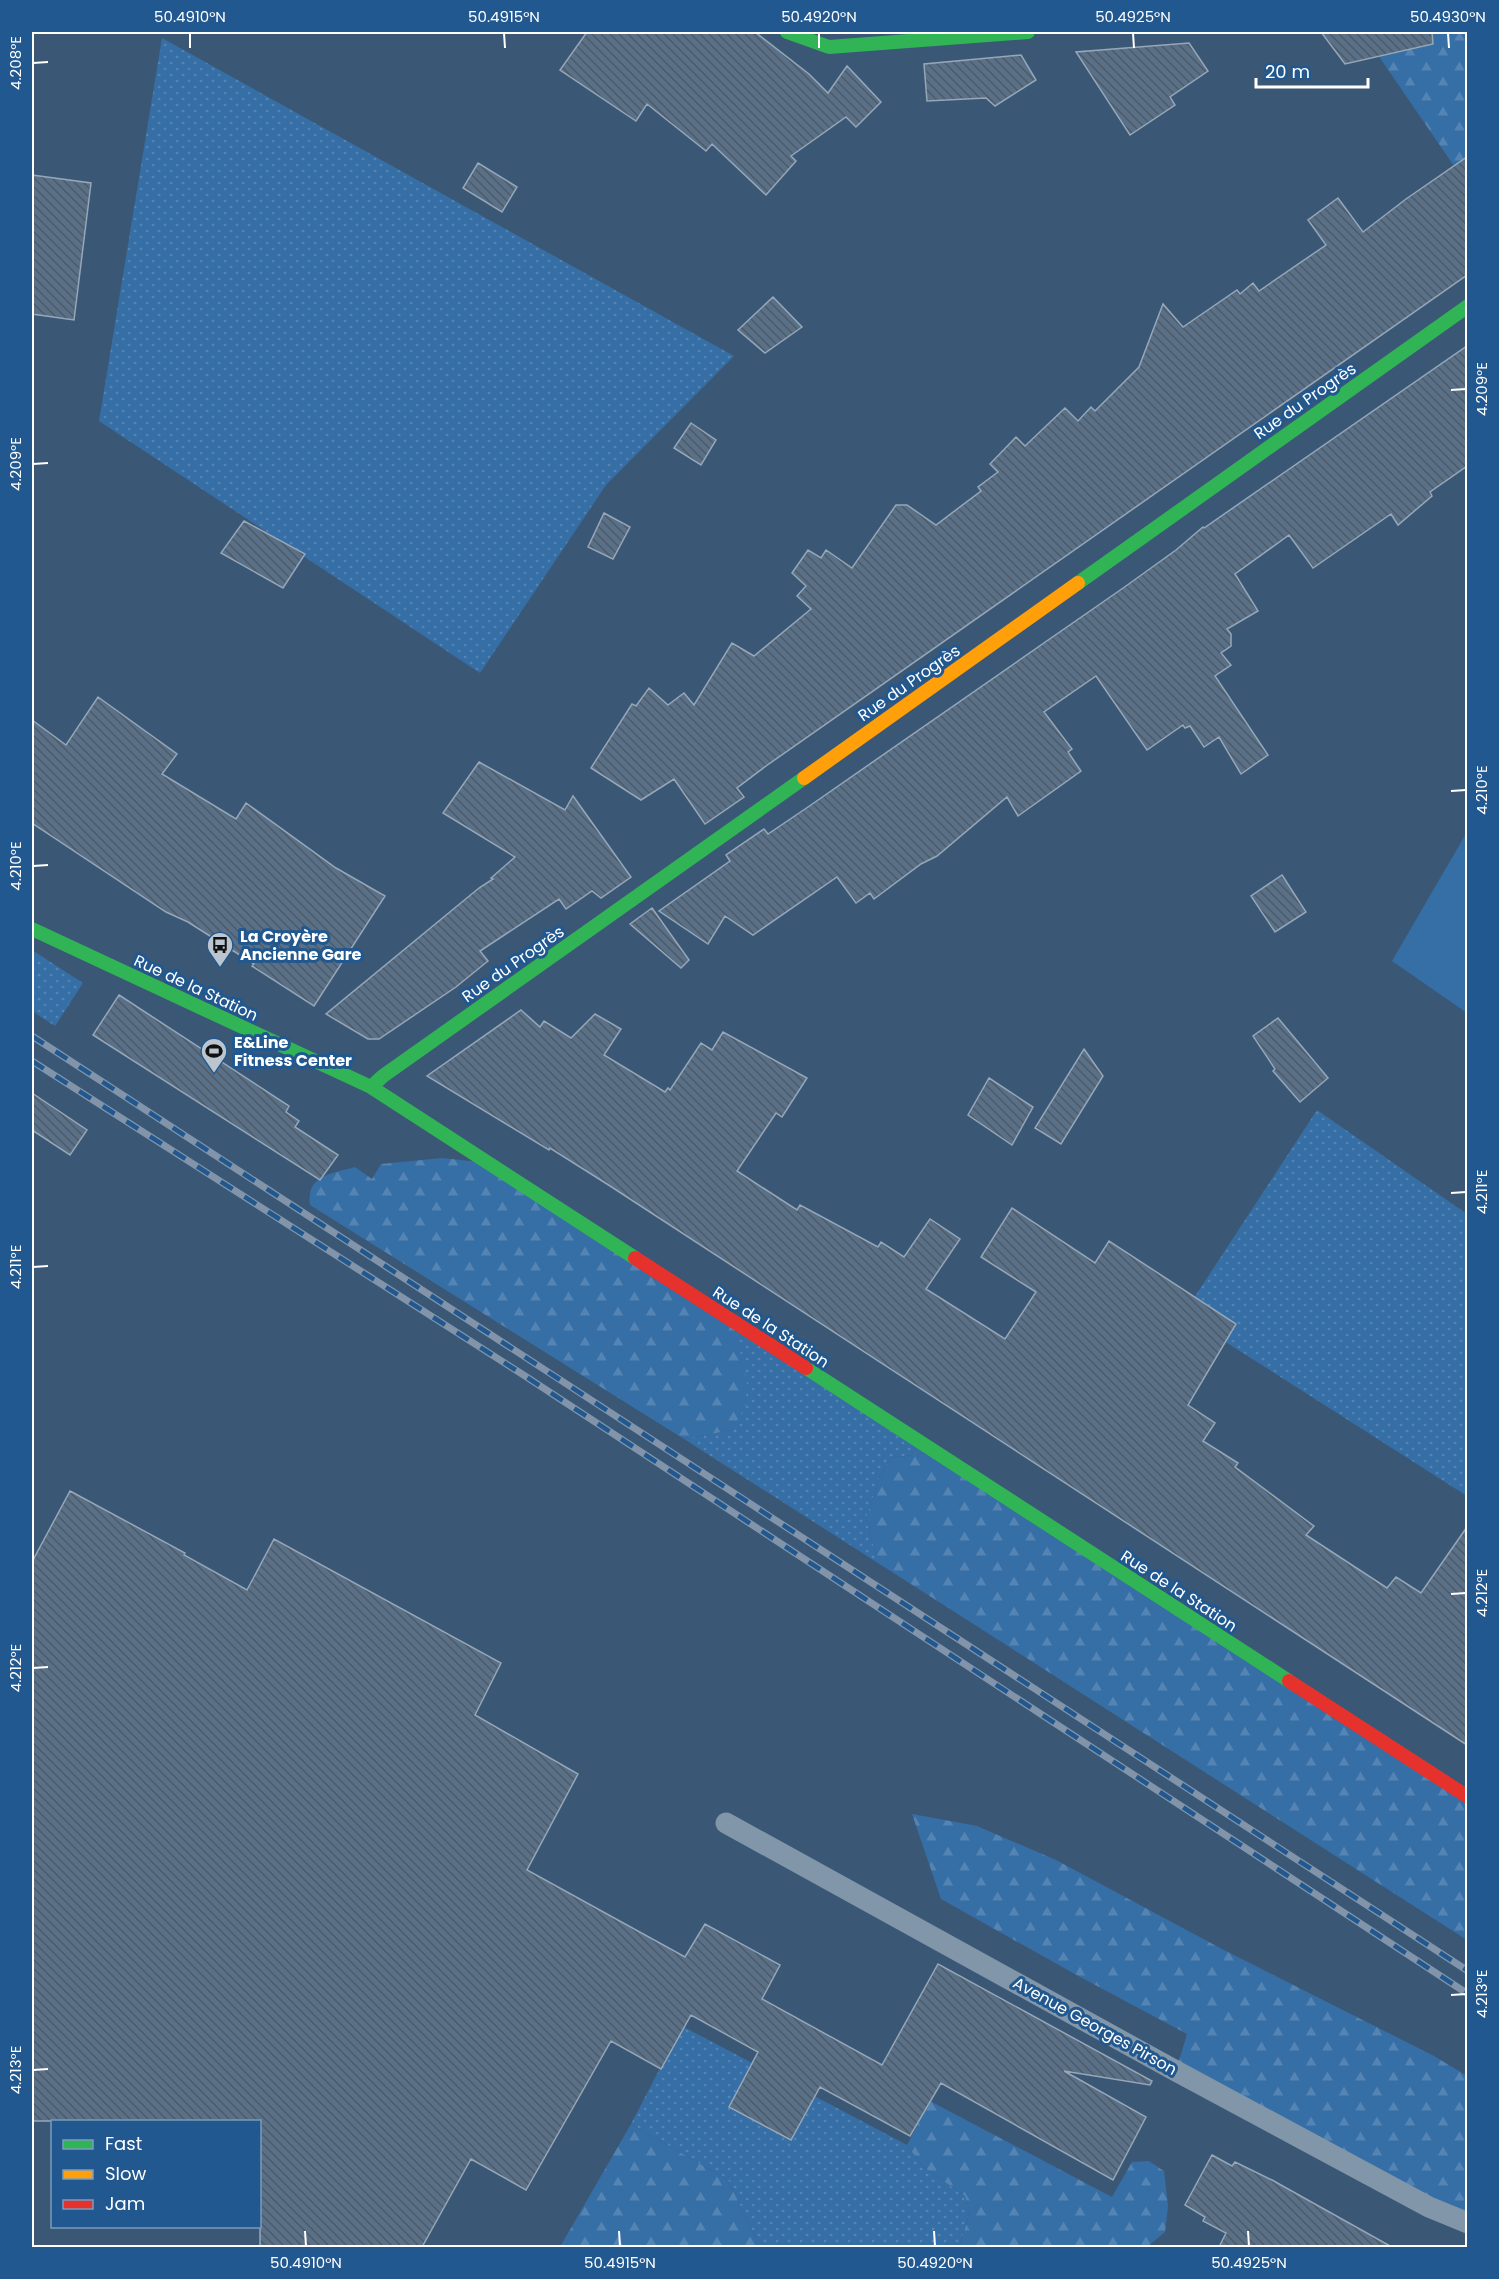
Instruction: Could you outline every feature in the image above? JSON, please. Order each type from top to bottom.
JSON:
[{"type":"street","points":[[788,32],[829,47],[1028,32]]},
{"type":"street","name":"Rue du Progrès","points":[[371,1088],[402,1062],[1467,306]]},
{"type":"street","name":"Rue de la Station","points":[[32,929],[371,1088],[1467,1797]]},
{"type":"lane","name":"Avenue Georges Pirson","points":[[726,1822],[1208,2088],[1429,2207],[1467,2223]]},
{"type":"green space","points":[[1374,32],[1467,32],[1467,185],[1378,55],[1370,40]]},
{"type":"green space","points":[[162,38],[734,356],[606,485],[480,673],[99,421]]},
{"type":"green space","points":[[1467,832],[1468,1013],[1392,961]]},
{"type":"green space","points":[[32,950],[83,983],[55,1026],[32,1011]]},
{"type":"green space","points":[[1317,1110],[1467,1214],[1467,1496],[1221,1339],[1192,1301]]},
{"type":"green space","points":[[442,1158],[488,1163],[733,1322],[747,1380],[746,1405],[732,1430],[684,1439],[310,1205],[312,1187],[322,1177],[329,1174],[355,1167],[372,1179],[381,1164]]},
{"type":"green space","points":[[733,1322],[934,1452],[890,1458],[879,1478],[866,1519],[878,1563],[684,1439],[732,1430]]},
{"type":"green space","points":[[934,1452],[1467,1797],[1467,1940],[878,1563],[866,1519],[879,1478],[890,1458]]},
{"type":"green space","points":[[912,1814],[977,1826],[1056,1860],[1222,1949],[1434,2056],[1467,2076],[1467,2223],[1176,2071],[1187,2034],[941,1899]]},
{"type":"green space","points":[[682,2026],[907,2145],[922,2166],[965,2196],[970,2211],[959,2247],[758,2247],[728,2180],[631,2124]]},
{"type":"green space","points":[[930,2101],[1112,2197],[1132,2162],[1149,2161],[1164,2171],[1168,2206],[1165,2232],[1147,2247],[959,2247],[970,2212],[965,2196],[922,2166],[907,2145]]},
{"type":"green space","points":[[631,2124],[728,2180],[758,2247],[560,2247]]},
{"type":"building","points":[[587,32],[755,32],[809,74],[828,93],[847,66],[881,102],[856,127],[846,117],[791,156],[796,161],[766,195],[712,144],[706,151],[647,104],[636,121],[560,70]]},
{"type":"building","points":[[1321,32],[1432,32],[1433,44],[1345,64]]},
{"type":"building","points":[[1189,43],[1208,71],[1170,97],[1175,105],[1130,135],[1076,52]]},
{"type":"building","points":[[1021,55],[1036,80],[995,106],[986,98],[927,101],[924,64]]},
{"type":"building","points":[[1467,157],[1467,275],[766,766],[737,788],[744,797],[705,824],[674,779],[641,800],[591,768],[632,704],[636,706],[649,688],[668,705],[684,693],[694,705],[732,643],[754,656],[811,609],[797,596],[806,586],[792,573],[808,550],[821,558],[826,550],[852,568],[896,505],[907,505],[936,525],[981,491],[978,487],[998,472],[990,464],[1016,437],[1025,446],[1065,408],[1078,421],[1091,407],[1095,411],[1139,367],[1163,304],[1183,327],[1237,290],[1240,294],[1253,283],[1259,291],[1326,245],[1308,220],[1338,198],[1363,232]]},
{"type":"building","points":[[478,163],[517,187],[502,212],[463,188]]},
{"type":"building","points":[[32,175],[91,183],[74,320],[32,314]]},
{"type":"building","points":[[773,297],[802,327],[765,353],[738,330]]},
{"type":"building","points":[[1467,346],[1467,466],[1430,492],[1432,496],[1398,525],[1391,514],[1313,568],[1289,535],[1235,574],[1258,611],[1227,629],[1231,634],[1231,646],[1221,653],[1231,665],[1215,676],[1268,755],[1241,774],[1219,737],[1204,747],[1190,726],[1185,728],[1183,725],[1147,750],[1096,676],[1044,712],[1072,749],[1068,752],[1081,771],[1018,816],[1007,797],[937,856],[921,864],[874,899],[870,893],[856,903],[837,877],[753,935],[725,916],[708,944],[659,911],[730,861],[726,855],[764,829],[768,834],[808,807],[1126,586],[1176,550],[1203,527]]},
{"type":"building","points":[[691,423],[716,440],[701,465],[674,448]]},
{"type":"building","points":[[604,513],[630,527],[613,559],[588,547]]},
{"type":"building","points":[[244,521],[305,554],[283,588],[221,553]]},
{"type":"building","points":[[98,697],[177,754],[162,774],[236,819],[246,803],[336,868],[385,896],[314,1006],[252,966],[254,964],[188,922],[166,912],[32,823],[32,720],[66,745]]},
{"type":"building","points":[[479,762],[565,810],[573,796],[631,877],[601,898],[592,891],[566,909],[559,899],[480,951],[488,961],[456,987],[379,1039],[368,1039],[326,1014],[479,888],[493,879],[491,878],[515,857],[443,813]]},
{"type":"building","points":[[1282,875],[1306,912],[1275,932],[1251,896]]},
{"type":"building","points":[[652,908],[689,960],[681,968],[630,924]]},
{"type":"building","points":[[119,995],[289,1106],[286,1112],[299,1121],[295,1127],[338,1155],[320,1180],[93,1035]]},
{"type":"building","points":[[521,1010],[540,1027],[544,1021],[571,1038],[595,1014],[621,1029],[604,1055],[665,1092],[668,1088],[670,1090],[701,1043],[712,1050],[723,1032],[807,1078],[782,1117],[776,1113],[737,1171],[797,1210],[800,1205],[878,1247],[881,1242],[904,1257],[930,1219],[960,1239],[926,1289],[1005,1339],[1036,1292],[981,1257],[1012,1208],[1095,1263],[1109,1241],[1236,1324],[1188,1405],[1215,1423],[1203,1441],[1238,1463],[1235,1467],[1314,1526],[1306,1535],[1387,1588],[1396,1577],[1421,1593],[1467,1527],[1467,1745],[607,1184],[427,1076]]},
{"type":"building","points":[[1278,1018],[1328,1078],[1300,1102],[1273,1071],[1275,1069],[1253,1036]]},
{"type":"building","points":[[1084,1049],[1103,1076],[1061,1144],[1035,1128]]},
{"type":"building","points":[[989,1078],[1033,1107],[1012,1145],[968,1115]]},
{"type":"building","points":[[32,1093],[87,1130],[70,1155],[32,1130]]},
{"type":"building","points":[[70,1491],[185,1553],[184,1555],[247,1590],[274,1539],[501,1663],[475,1715],[578,1774],[527,1870],[685,1957],[705,1924],[780,1965],[762,1999],[882,2065],[938,1964],[1152,2081],[1150,2085],[1064,2071],[1146,2117],[1113,2180],[941,2083],[910,2136],[820,2087],[791,2140],[729,2107],[758,2052],[691,2015],[661,2069],[611,2041],[526,2190],[471,2159],[422,2247],[260,2247],[261,2120],[32,2121],[32,1562]]},
{"type":"building","points":[[1212,2155],[1232,2166],[1235,2162],[1272,2180],[1392,2247],[1219,2247],[1226,2233],[1203,2221],[1205,2217],[1185,2205]]},
{"type":"railway","points":[[32,1036],[1468,1971]]},
{"type":"railway","points":[[32,1061],[522,1374],[1468,1994]]},
{"type":"traffic: fast","points":[[787,32],[829,47],[1028,32]]},
{"type":"traffic: fast","points":[[1078,583],[1468,306]]},
{"type":"traffic: fast","points":[[371,1087],[383,1076],[804,778]]},
{"type":"traffic: fast","points":[[32,929],[371,1087],[635,1258]]},
{"type":"traffic: fast","points":[[806,1368],[1289,1681]]},
{"type":"traffic: slow","points":[[804,778],[1078,583]]},
{"type":"traffic: jam","points":[[635,1258],[806,1368]]},
{"type":"traffic: jam","points":[[1289,1681],[1468,1797]]},
{"type":"place","name":"La Croyère Ancienne Gare","points":[[220,968]]},
{"type":"place","name":"E&Line Fitness Center","points":[[214,1074]]}]
